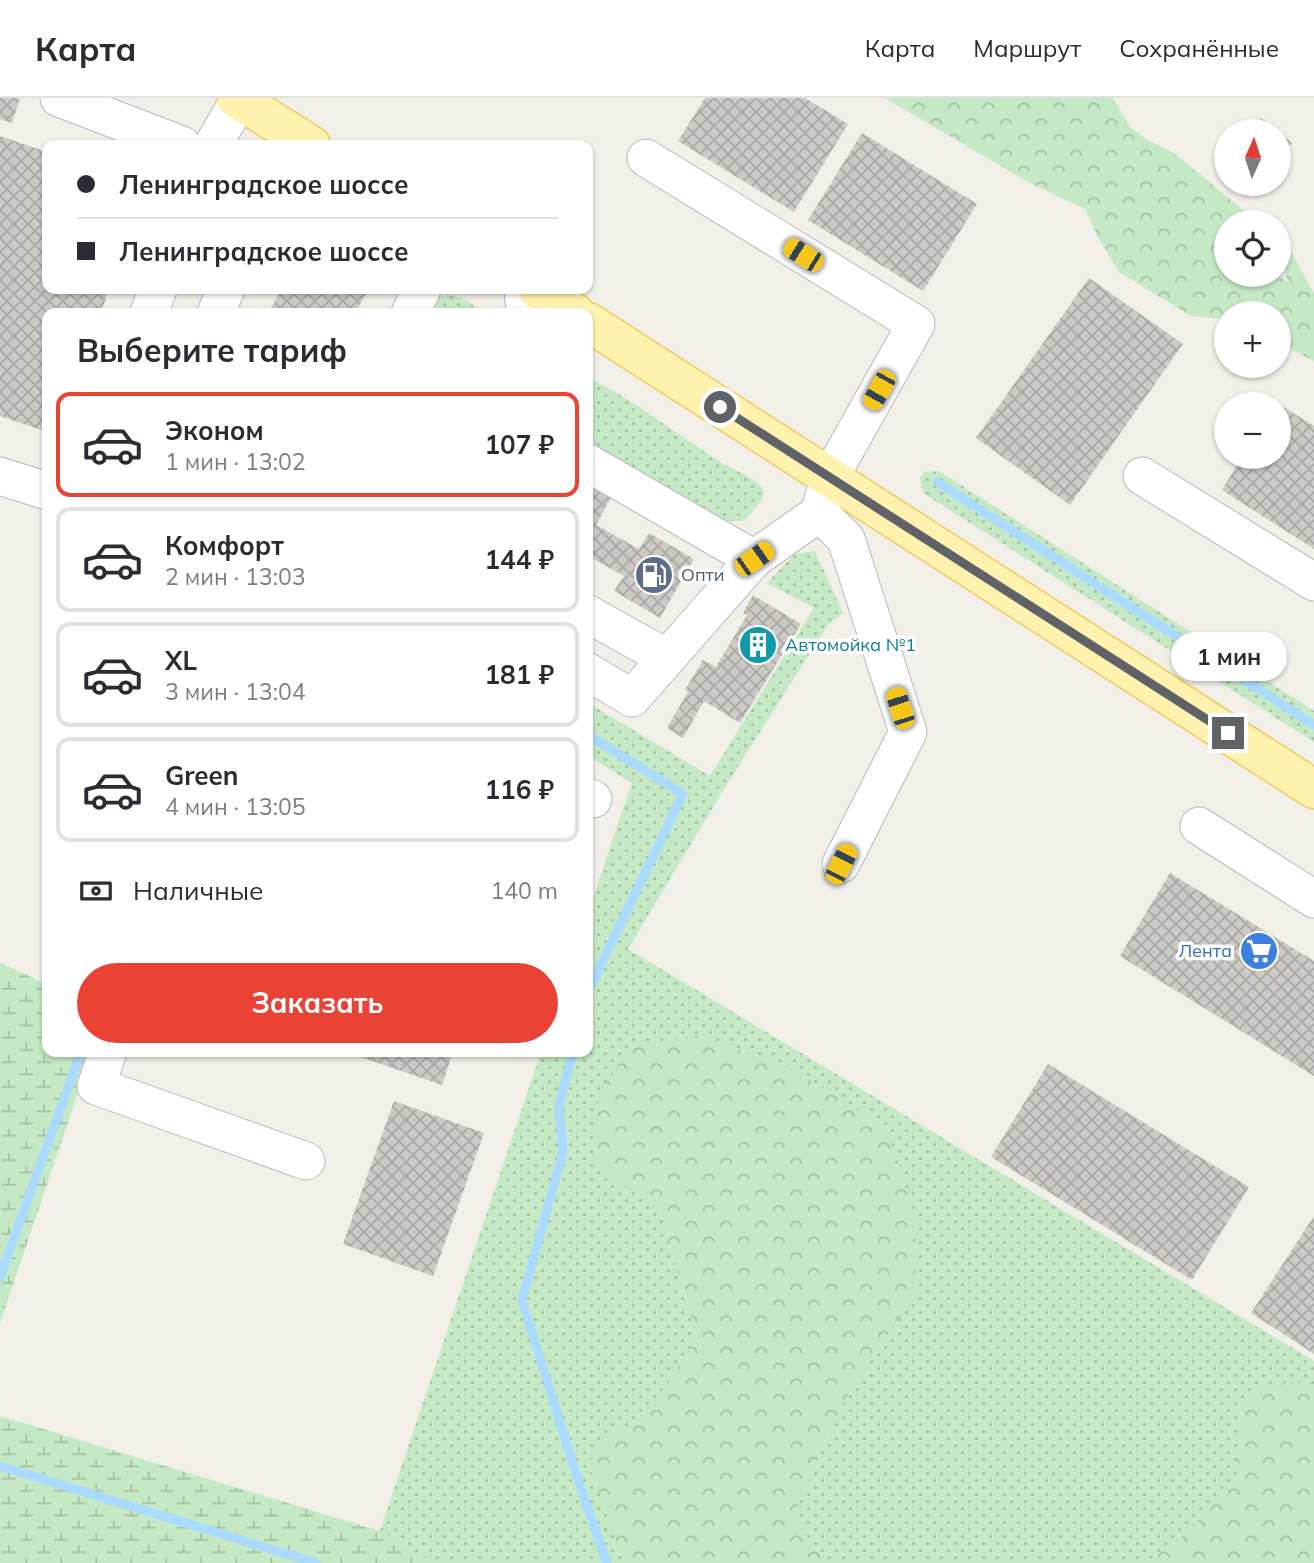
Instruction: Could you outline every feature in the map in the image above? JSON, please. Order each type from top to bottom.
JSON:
[{"type":"main road","points":[[237,99],[303,140]]},
{"type":"main road","points":[[545,294],[567,308]]},
{"type":"main road","points":[[593,325],[1314,789]]},
{"type":"lane","points":[[59,98],[169,140]]},
{"type":"lane","points":[[216,140],[237,99]]},
{"type":"lane","points":[[593,675],[632,698],[754,559],[820,513],[830,477],[916,324],[646,158]]},
{"type":"lane","points":[[593,466],[754,559]]},
{"type":"lane","points":[[0,476],[42,489]]},
{"type":"lane","points":[[1142,476],[1314,582]]},
{"type":"lane","points":[[820,513],[846,539],[908,732],[841,864]]},
{"type":"lane","points":[[593,617],[667,658]]},
{"type":"lane","points":[[1199,826],[1314,899]]},
{"type":"lane","points":[[106,1057],[96,1086],[306,1161]]},
{"type":"green space","points":[[885,98],[1113,98],[1130,127],[1149,141],[1174,153],[1214,186],[1214,196],[1226,196],[1243,210],[1214,210],[1214,287],[1291,287],[1291,253],[1314,293],[1314,361],[1291,349],[1291,301],[1214,301],[1214,318],[1191,316],[1119,272],[1085,209],[1028,182]]},
{"type":"green space","points":[[447,295],[463,298],[478,308],[425,308],[430,299]]},
{"type":"green space","points":[[593,380],[755,481],[764,490],[762,500],[744,521],[717,521],[593,449]]},
{"type":"green space","points":[[939,471],[1314,711],[1314,742],[923,493],[920,478],[925,472]]},
{"type":"green space","points":[[815,551],[843,613],[827,626],[722,792],[628,949],[1314,1361],[1314,1386],[1306,1382],[1241,1403],[1236,1483],[1181,1537],[1145,1563],[826,1563],[793,1516],[844,1401],[916,1292],[784,1064],[696,1035],[630,1048],[593,1165],[659,1207],[697,1336],[665,1388],[629,1425],[599,1443],[589,1464],[624,1563],[433,1563],[380,1531],[539,1057],[593,1057],[593,898],[632,783],[593,759],[593,706],[710,776],[814,608],[767,583],[795,554]]},
{"type":"green space","points":[[0,963],[42,982],[42,1057],[90,1057],[0,1323]]},
{"type":"green space","points":[[696,1035],[784,1064],[880,1123],[899,1164],[915,1217],[916,1292],[844,1401],[793,1516],[826,1563],[624,1563],[589,1464],[599,1443],[629,1425],[665,1388],[697,1336],[659,1207],[593,1166],[599,1094],[630,1048]]},
{"type":"green space","points":[[1306,1382],[1314,1386],[1314,1563],[1145,1563],[1181,1537],[1236,1483],[1241,1403],[1268,1384]]},
{"type":"green space","points":[[0,1416],[380,1531],[433,1563],[0,1563]]},
{"type":"building","points":[[0,98],[20,98],[12,123],[0,119]]},
{"type":"building","points":[[705,98],[805,98],[848,124],[794,212],[678,141]]},
{"type":"building","points":[[862,133],[977,204],[923,291],[808,220]]},
{"type":"building","points":[[0,136],[42,150],[42,294],[107,294],[103,308],[42,308],[42,430],[0,416]]},
{"type":"building","points":[[1089,278],[1183,344],[1070,505],[976,438]]},
{"type":"building","points":[[279,294],[366,294],[358,308],[271,308]]},
{"type":"building","points":[[1291,412],[1314,426],[1314,549],[1222,490],[1235,469],[1291,469]]},
{"type":"building","name":"Опти","points":[[593,480],[614,492],[596,525],[639,549],[649,533],[694,559],[660,618],[614,591],[624,576],[593,559]]},
{"type":"building","points":[[753,595],[801,624],[740,723],[704,701],[683,738],[667,728],[688,692],[685,690],[703,660],[716,667],[747,615],[743,613]]},
{"type":"building","points":[[1170,873],[1314,961],[1314,1076],[1120,956]]},
{"type":"building","points":[[361,1057],[451,1057],[442,1085]]},
{"type":"building","points":[[1048,1064],[1249,1187],[1192,1280],[991,1157]]},
{"type":"building","points":[[394,1101],[484,1133],[433,1276],[343,1244]]},
{"type":"building","points":[[1314,1216],[1314,1354],[1251,1313]]},
{"type":"waterway","points":[[937,482],[1314,725]]},
{"type":"waterway","points":[[593,738],[683,794],[593,982]]},
{"type":"waterway","points":[[0,1277],[79,1057]]},
{"type":"waterway","points":[[572,1057],[559,1106],[563,1152],[522,1300],[607,1563]]},
{"type":"waterway","points":[[0,1466],[316,1563]]},
{"type":"place","name":"Опти","points":[[654,575]]},
{"type":"place","name":"Автомойка №1","points":[[758,645]]},
{"type":"place","name":"Лента","points":[[1259,951]]},
{"type":"route","points":[[720,407],[1228,733]]}]
